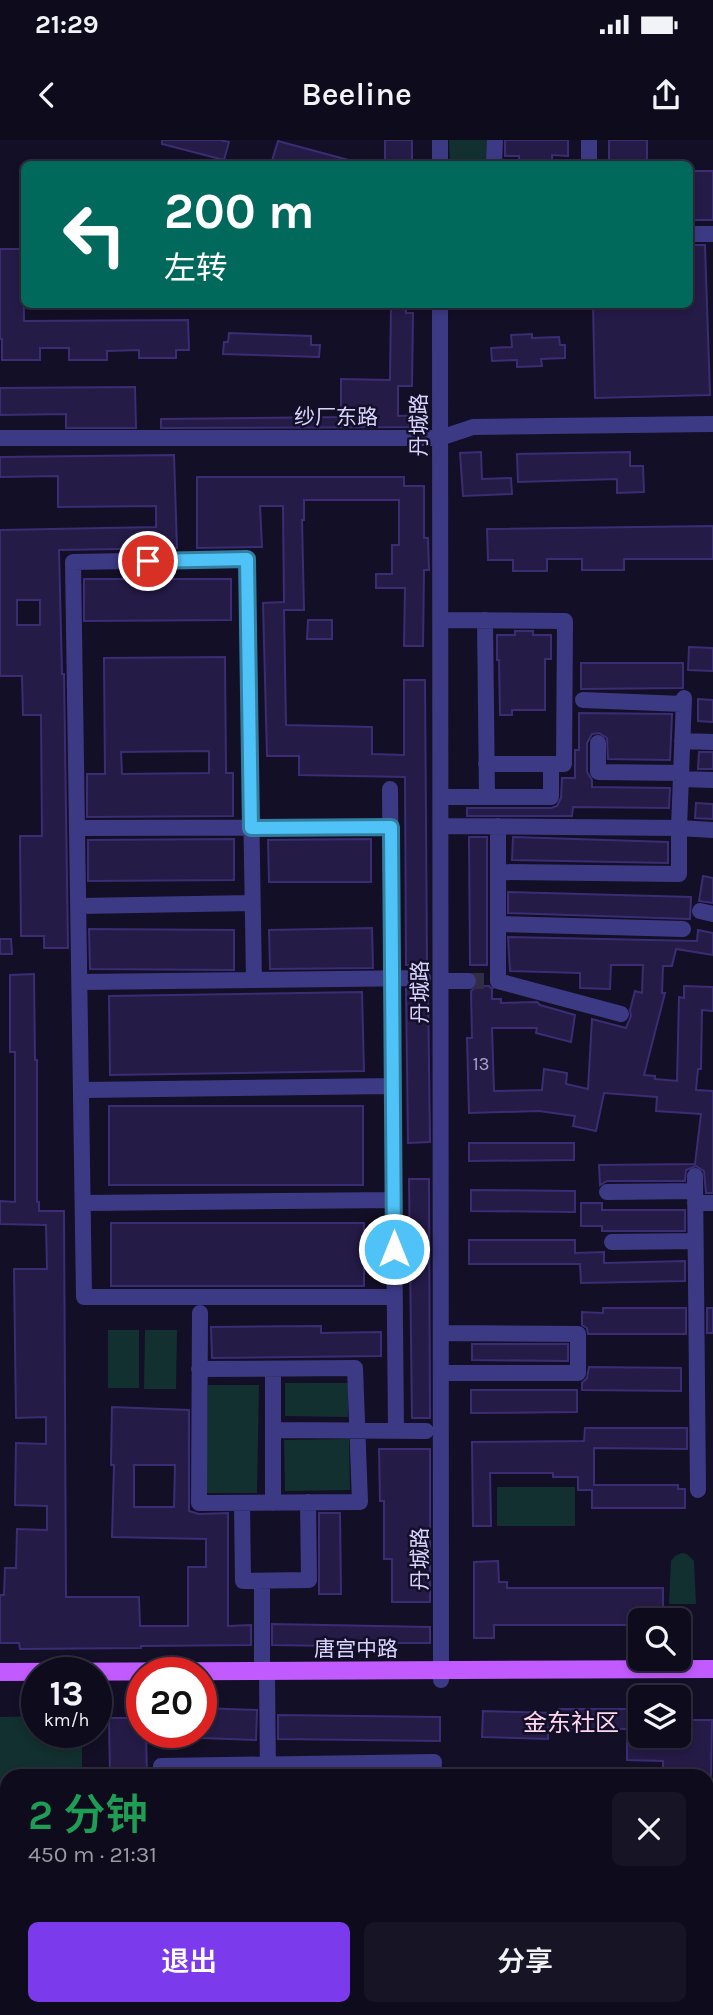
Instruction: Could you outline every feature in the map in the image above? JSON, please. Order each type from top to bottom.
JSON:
[{"type":"main road","name":"唐宫中路","points":[[441,1675],[713,1668]]},
{"type":"main road","name":"唐宫中路","points":[[0,1672],[713,1677]]},
{"type":"main road","name":"唐宫中路","points":[[217,1680],[266,1675]]},
{"type":"main road","points":[[0,1682],[21,1682]]},
{"type":"street","points":[[440,140],[440,161]]},
{"type":"street","points":[[494,161],[495,140]]},
{"type":"street","points":[[589,140],[589,161]]},
{"type":"street","points":[[693,234],[713,234]]},
{"type":"street","name":"丹城路","points":[[440,308],[441,1675]]},
{"type":"street","name":"纱厂东路","points":[[0,438],[440,438],[473,427],[713,424]]},
{"type":"street","points":[[254,980],[247,559],[73,562],[84,1297],[395,1297]]},
{"type":"street","points":[[440,620],[565,621],[564,764],[486,764]]},
{"type":"street","points":[[485,620],[487,797]]},
{"type":"street","points":[[498,872],[679,874],[684,701],[583,700]]},
{"type":"street","points":[[682,741],[713,742]]},
{"type":"street","points":[[598,743],[598,772],[713,780]]},
{"type":"street","points":[[441,797],[551,797],[551,764]]},
{"type":"street","points":[[390,789],[396,1430]]},
{"type":"street","points":[[440,826],[713,830]]},
{"type":"street","points":[[78,828],[391,827]]},
{"type":"street","points":[[498,827],[496,981],[621,1014]]},
{"type":"street","points":[[79,906],[252,903]]},
{"type":"street","points":[[498,924],[683,929]]},
{"type":"street","points":[[80,982],[423,978]]},
{"type":"street","points":[[440,981],[468,981]]},
{"type":"street","points":[[82,1090],[393,1086]]},
{"type":"street","points":[[607,1192],[695,1190],[713,1203]]},
{"type":"street","points":[[695,1190],[695,1263],[705,1309],[705,1415],[698,1490]]},
{"type":"street","points":[[83,1203],[394,1200]]},
{"type":"street","points":[[612,1242],[695,1241]]},
{"type":"street","points":[[695,1263],[713,1263]]},
{"type":"street","points":[[199,1369],[355,1368],[360,1502],[199,1503],[199,1369],[200,1313]]},
{"type":"street","points":[[441,1333],[578,1334],[578,1373],[441,1373]]},
{"type":"street","points":[[273,1369],[273,1503]]},
{"type":"street","points":[[274,1430],[426,1431]]},
{"type":"street","points":[[242,1503],[243,1581],[309,1580],[308,1503]]},
{"type":"street","points":[[262,1581],[268,1769]]},
{"type":"street","points":[[289,1769],[433,1762],[433,1769]]},
{"type":"street","points":[[161,1769],[161,1766],[241,1769]]},
{"type":"green space","points":[[449,140],[488,140],[487,161],[450,161]]},
{"type":"green space","points":[[108,1330],[139,1330],[139,1388],[108,1388]]},
{"type":"green space","points":[[145,1330],[177,1330],[176,1389],[144,1389]]},
{"type":"green space","points":[[285,1383],[348,1383],[348,1417],[285,1416]]},
{"type":"green space","points":[[208,1385],[259,1385],[257,1493],[206,1493]]},
{"type":"green space","points":[[349,1439],[350,1490],[285,1491],[284,1440]]},
{"type":"green space","points":[[497,1487],[575,1487],[575,1526],[497,1526]]},
{"type":"green space","points":[[682,1553],[694,1561],[696,1604],[669,1604],[671,1561]]},
{"type":"green space","points":[[21,1716],[21,1748],[82,1748],[82,1769],[0,1769],[0,1717]]},
{"type":"building","points":[[162,140],[229,142],[224,160],[162,144]]},
{"type":"building","points":[[385,140],[412,140],[412,161],[385,161]]},
{"type":"building","points":[[505,140],[568,140],[568,156],[552,155],[552,161],[519,161],[519,156],[505,156]]},
{"type":"building","points":[[609,140],[647,140],[647,161],[609,161]]},
{"type":"building","points":[[278,141],[352,161],[272,161]]},
{"type":"building","points":[[693,171],[713,171],[713,220],[693,220]]},
{"type":"building","points":[[693,245],[705,245],[710,395],[595,398],[593,308],[693,308]]},
{"type":"building","points":[[0,249],[21,249],[21,308],[24,308],[24,321],[188,320],[189,350],[176,350],[176,358],[139,358],[139,350],[107,351],[107,360],[69,360],[69,348],[40,348],[40,360],[2,360]]},
{"type":"building","points":[[391,308],[406,308],[406,313],[413,313],[412,386],[398,386],[398,416],[426,415],[427,427],[161,428],[161,419],[341,417],[341,379],[390,380]]},
{"type":"building","points":[[229,333],[311,336],[311,345],[320,345],[319,357],[223,354],[224,342],[228,342]]},
{"type":"building","points":[[532,334],[532,338],[559,337],[560,345],[565,345],[565,358],[541,359],[542,366],[517,367],[517,360],[492,361],[491,348],[512,347],[511,335]]},
{"type":"building","points":[[135,387],[136,428],[66,428],[66,414],[0,415],[0,388]]},
{"type":"building","points":[[481,452],[482,479],[511,478],[512,494],[463,496],[460,453]]},
{"type":"building","points":[[630,452],[630,466],[643,466],[644,492],[617,493],[617,479],[518,482],[517,454]]},
{"type":"building","points":[[174,455],[177,548],[59,550],[64,674],[68,948],[44,948],[44,936],[21,936],[20,836],[42,836],[41,715],[23,715],[22,676],[0,676],[0,530],[156,527],[156,506],[58,507],[58,476],[0,477],[0,457]],"holes":[[[17,600],[40,600],[40,625],[17,625]]]},
{"type":"building","points":[[197,477],[404,477],[404,486],[424,486],[424,538],[428,538],[429,570],[424,570],[423,646],[404,646],[405,588],[376,588],[376,574],[392,574],[392,545],[399,545],[399,500],[304,500],[304,610],[284,610],[286,725],[372,727],[372,754],[404,755],[404,680],[425,680],[427,965],[406,965],[405,777],[299,775],[299,756],[267,756],[263,603],[284,602],[283,506],[260,506],[262,547],[197,548]]},
{"type":"building","points":[[713,526],[713,559],[624,559],[624,570],[582,570],[582,559],[547,559],[547,571],[513,571],[513,560],[488,560],[487,529]]},
{"type":"building","points":[[84,579],[231,579],[231,620],[84,621]]},
{"type":"building","points":[[308,620],[332,620],[332,639],[307,639]]},
{"type":"building","points":[[515,631],[551,635],[551,659],[545,659],[545,710],[512,710],[512,715],[500,715],[497,635],[515,635]]},
{"type":"building","points":[[689,647],[713,648],[713,671],[688,670]]},
{"type":"building","points":[[225,657],[226,773],[233,773],[233,816],[87,817],[87,774],[105,774],[104,658]],"holes":[[[209,751],[209,773],[122,774],[121,752]]]},
{"type":"building","points":[[581,663],[683,663],[683,688],[581,689]]},
{"type":"building","points":[[698,699],[713,700],[713,722],[698,721]]},
{"type":"building","points":[[579,713],[672,714],[670,760],[608,759],[607,738],[599,733],[592,734],[587,743],[587,772],[592,780],[592,787],[670,788],[669,808],[573,807],[572,816],[467,816],[467,808],[557,806],[561,798],[562,778],[575,778],[575,750],[579,750]]},
{"type":"building","points":[[699,752],[713,752],[713,769],[698,769]]},
{"type":"building","points":[[696,803],[713,804],[713,819],[695,818]]},
{"type":"building","points":[[469,837],[487,837],[487,965],[470,965]]},
{"type":"building","points":[[513,837],[668,842],[668,863],[512,860]]},
{"type":"building","points":[[234,839],[234,880],[88,881],[88,840]]},
{"type":"building","points":[[371,839],[371,882],[269,882],[268,840]]},
{"type":"building","points":[[703,876],[713,878],[713,903],[699,901]]},
{"type":"building","points":[[508,892],[691,897],[690,919],[508,913]]},
{"type":"building","points":[[372,928],[373,968],[270,969],[269,930]]},
{"type":"building","points":[[89,929],[234,930],[234,970],[90,969]]},
{"type":"building","points":[[698,930],[713,933],[713,955],[676,949],[672,966],[663,966],[662,993],[665,993],[644,1075],[677,1081],[679,997],[684,998],[684,986],[713,987],[713,1011],[702,1010],[701,1069],[698,1069],[696,1090],[713,1091],[713,1193],[706,1193],[704,1171],[696,1166],[686,1170],[685,1181],[607,1181],[600,1185],[599,1165],[695,1164],[701,1114],[656,1111],[657,1097],[604,1093],[596,1131],[573,1126],[575,1116],[539,1111],[469,1113],[467,1038],[472,1038],[471,991],[477,986],[489,986],[492,989],[492,999],[501,999],[501,1003],[537,1002],[575,1015],[571,1042],[536,1033],[537,1028],[492,1028],[494,1091],[542,1090],[544,1069],[567,1073],[566,1084],[588,1089],[592,1019],[626,1028],[635,991],[642,993],[643,965],[611,965],[610,989],[580,988],[580,973],[510,971],[508,937],[697,941]]},
{"type":"building","points":[[0,939],[11,939],[12,954],[0,954]]},
{"type":"building","points":[[34,974],[39,1211],[64,1211],[66,1597],[139,1597],[140,1626],[188,1626],[188,1567],[206,1567],[206,1539],[112,1537],[114,1465],[111,1465],[112,1407],[189,1410],[189,1511],[199,1514],[228,1513],[228,1626],[251,1625],[251,1645],[20,1649],[19,1643],[0,1643],[0,1595],[4,1595],[5,1568],[16,1568],[17,1529],[47,1530],[47,1506],[15,1505],[16,1443],[46,1444],[46,1417],[16,1418],[14,1269],[47,1269],[46,1225],[0,1224],[0,1201],[15,1202],[15,1052],[10,1052],[10,975]],"holes":[[[134,1465],[175,1465],[174,1507],[134,1507]]]},
{"type":"building","points":[[428,987],[430,1142],[408,1143],[406,989]]},
{"type":"building","points":[[362,992],[364,1071],[110,1075],[109,996]]},
{"type":"building","points":[[109,1106],[363,1106],[363,1185],[109,1185]]},
{"type":"building","points":[[469,1143],[574,1143],[574,1160],[469,1161]]},
{"type":"building","points":[[409,1179],[429,1179],[430,1418],[412,1418]]},
{"type":"building","points":[[471,1190],[575,1191],[575,1212],[471,1211]]},
{"type":"building","points":[[581,1203],[602,1203],[602,1210],[685,1210],[685,1231],[602,1231],[602,1226],[581,1226]]},
{"type":"building","points":[[111,1223],[364,1223],[364,1286],[111,1286]]},
{"type":"building","points":[[469,1240],[575,1240],[575,1253],[604,1252],[604,1263],[685,1261],[685,1281],[581,1283],[580,1264],[469,1264]]},
{"type":"building","points":[[603,1308],[686,1308],[686,1334],[588,1334],[587,1328],[582,1325],[582,1312],[603,1313]]},
{"type":"building","points":[[707,1308],[713,1308],[713,1333],[707,1333]]},
{"type":"building","points":[[321,1326],[321,1333],[381,1332],[381,1356],[212,1358],[211,1327]]},
{"type":"building","points":[[472,1344],[568,1344],[568,1361],[472,1360]]},
{"type":"building","points":[[589,1367],[681,1368],[681,1391],[582,1390]]},
{"type":"building","points":[[471,1390],[577,1390],[577,1412],[471,1413]]},
{"type":"building","points":[[585,1428],[687,1428],[687,1449],[594,1448],[594,1485],[678,1485],[678,1489],[685,1489],[685,1508],[592,1508],[592,1490],[578,1490],[578,1477],[553,1477],[553,1473],[490,1473],[491,1526],[473,1526],[472,1442],[584,1441]]},
{"type":"building","points":[[379,1449],[430,1449],[430,1602],[392,1602],[392,1559],[384,1559],[384,1501],[380,1501]]},
{"type":"building","points":[[319,1513],[340,1513],[341,1594],[319,1594]]},
{"type":"building","points":[[498,1561],[499,1582],[507,1582],[507,1588],[663,1588],[663,1608],[628,1608],[628,1625],[494,1625],[494,1638],[474,1638],[474,1562]]},
{"type":"building","points":[[272,1624],[430,1627],[430,1643],[395,1643],[395,1647],[272,1645]]},
{"type":"building","points":[[217,1709],[257,1710],[256,1740],[217,1739]]},
{"type":"building","points":[[559,1709],[628,1709],[628,1748],[691,1748],[691,1720],[712,1720],[711,1769],[663,1769],[663,1761],[627,1760],[627,1729],[548,1728],[548,1739],[482,1737],[483,1711],[559,1713]]},
{"type":"building","points":[[278,1715],[440,1717],[440,1741],[278,1739]]},
{"type":"building","points":[[112,1718],[126,1718],[126,1748],[146,1748],[147,1769],[110,1769]]},
{"type":"tunnel","points":[[468,981],[494,981]]},
{"type":"district","name":"金东社区","points":[[571,1723]]},
{"type":"route","points":[[148,561],[247,559],[251,828],[391,827],[394,1249]]}]
